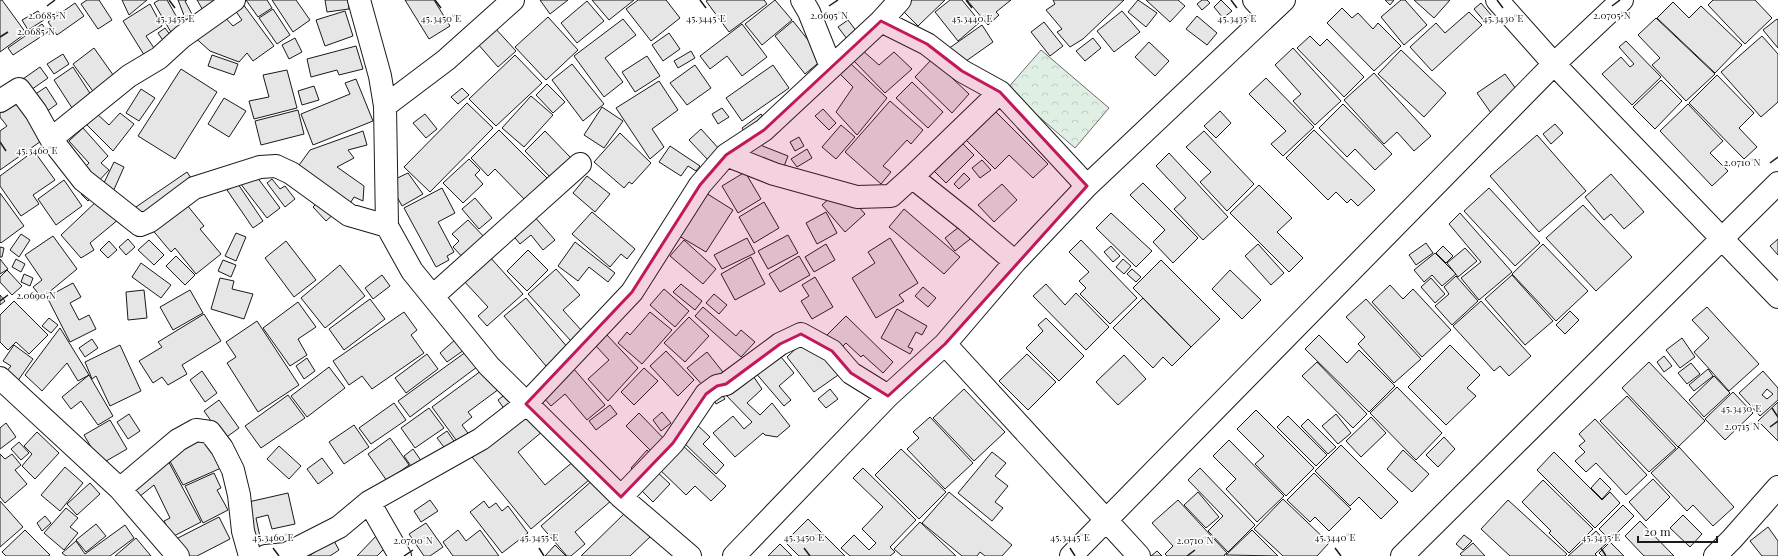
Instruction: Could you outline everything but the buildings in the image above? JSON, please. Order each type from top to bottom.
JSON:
[{"type":"street","points":[[51,139],[129,76],[159,58],[182,37],[234,0]]},
{"type":"street","points":[[359,0],[380,76],[385,106],[387,226],[412,271],[489,366],[526,404],[621,497],[690,556]]},
{"type":"street","points":[[385,106],[446,60],[513,0]]},
{"type":"street","points":[[802,0],[809,12],[831,67]]},
{"type":"street","points":[[266,556],[286,554],[339,527],[369,502],[481,439],[526,404],[632,292],[700,185],[726,155],[764,130],[881,21],[900,0]]},
{"type":"street","points":[[734,556],[888,396],[945,344],[1015,262],[1261,8],[1284,0]]},
{"type":"street","points":[[1497,0],[1554,64],[1778,297]]},
{"type":"street","points":[[1071,556],[1554,64],[1622,0]]},
{"type":"street","points":[[881,21],[926,44],[962,71],[1000,92],[1087,186]]},
{"type":"street","points":[[0,101],[19,89],[36,112],[51,139],[83,180],[140,225],[150,221],[194,188],[260,167],[276,166],[291,173],[349,215],[387,226]]},
{"type":"street","points":[[726,155],[774,174],[857,197],[891,196],[1000,92]]},
{"type":"street","points":[[433,296],[580,164]]},
{"type":"street","points":[[912,177],[966,220],[1015,262]]},
{"type":"street","points":[[1402,556],[1778,183]]},
{"type":"street","points":[[621,497],[673,443],[706,394],[717,386],[726,384],[780,344],[801,334],[832,351],[852,373],[888,396]]},
{"type":"street","points":[[945,344],[1139,556]]},
{"type":"street","points":[[0,378],[120,488],[178,556]]},
{"type":"street","points":[[120,488],[178,440],[196,430],[210,432],[222,448],[233,470],[239,495],[243,531],[250,556]]},
{"type":"street","points":[[1715,556],[1778,488]]},
{"type":"street","points":[[369,502],[400,556]]},
{"type":"highlighted area","points":[[881,21],[927,44],[962,71],[1000,92],[1087,186],[945,344],[888,396],[851,373],[832,351],[801,334],[780,344],[726,384],[717,386],[706,394],[673,443],[621,497],[526,404],[632,292],[700,185],[726,155],[764,130]]},
{"type":"green space","points":[[1041,50],[1109,108],[1075,148],[1007,89]]}]
